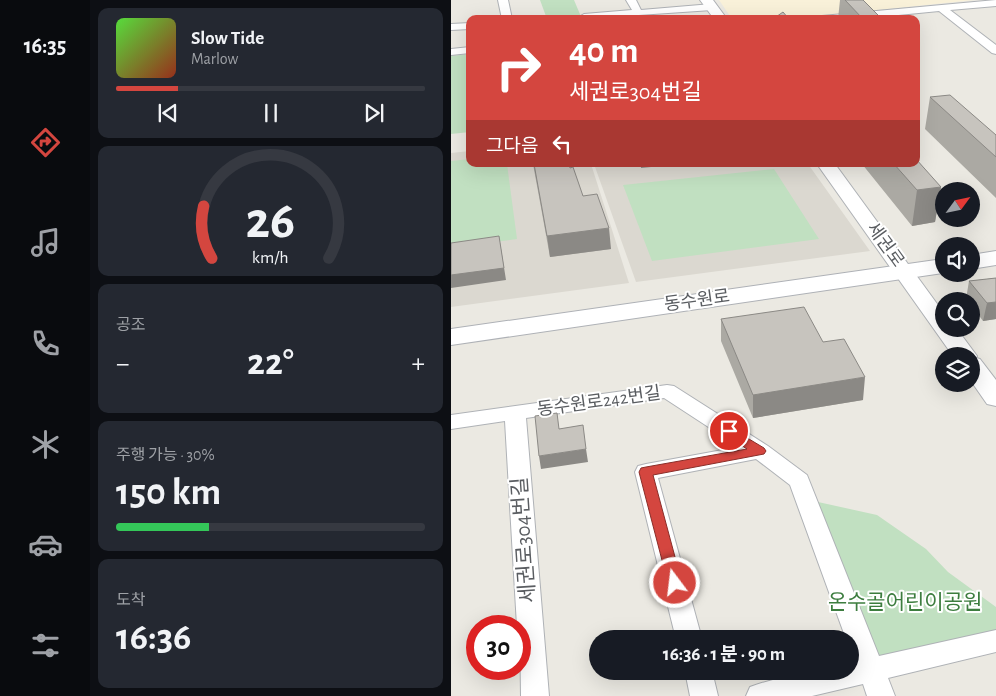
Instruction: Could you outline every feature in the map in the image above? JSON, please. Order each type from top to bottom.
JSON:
[{"type":"main road","points":[[980,261],[996,258]]},
{"type":"main road","name":"동수원로","points":[[451,337],[935,267]]},
{"type":"street","points":[[503,0],[506,15]]},
{"type":"street","points":[[631,0],[638,13]]},
{"type":"street","points":[[583,15],[638,13],[709,3],[718,15]]},
{"type":"street","points":[[865,15],[996,3]]},
{"type":"street","points":[[941,8],[996,51]]},
{"type":"street","points":[[451,13],[452,27],[466,26]]},
{"type":"street","points":[[451,52],[466,50]]},
{"type":"street","name":"세권로","points":[[828,167],[935,316]]},
{"type":"street","points":[[980,376],[996,398]]},
{"type":"street","name":"동수원로242번길","points":[[451,422],[667,392],[760,451]]},
{"type":"street","name":"세권로304번길","points":[[515,413],[535,696]]},
{"type":"street","points":[[687,630],[646,472],[760,451],[799,481],[881,696]]},
{"type":"street","points":[[760,696],[996,641]]},
{"type":"street","points":[[700,680],[704,696]]},
{"type":"shaded area","points":[[719,0],[974,0],[830,15],[729,15]]},
{"type":"shaded area","points":[[466,151],[466,167],[592,167],[629,283],[451,307],[451,153]]},
{"type":"shaded area","points":[[595,167],[810,167],[870,251],[636,282]]},
{"type":"green space","points":[[540,0],[574,0],[580,15],[546,15]]},
{"type":"green space","points":[[466,54],[466,132],[451,134],[451,56]]},
{"type":"green space","points":[[466,159],[466,167],[507,167],[517,239],[451,248],[451,161]]},
{"type":"green space","points":[[774,169],[819,239],[652,261],[623,185]]},
{"type":"green space","name":"온수골어린이공원","points":[[809,500],[877,515],[926,549],[948,572],[996,607],[996,633],[873,662]]},
{"type":"building","points":[[845,0],[863,0],[878,15],[859,15]]},
{"type":"building","points":[[950,95],[996,135],[996,157],[930,97]]},
{"type":"building","points":[[920,163],[937,182],[935,188],[917,190],[897,167],[920,167]]},
{"type":"building","points":[[535,167],[573,167],[583,196],[597,194],[609,228],[547,236]]},
{"type":"building","points":[[499,236],[504,268],[451,275],[451,243]]},
{"type":"building","points":[[996,278],[996,302],[987,303],[980,292],[970,282],[980,282],[980,280]]},
{"type":"building","points":[[804,307],[823,342],[844,339],[865,377],[753,395],[721,319]]},
{"type":"building","points":[[557,413],[559,429],[583,425],[586,449],[539,456],[535,416]]},
{"type":"route","points":[[675,583],[646,472],[760,451],[729,431]]}]
